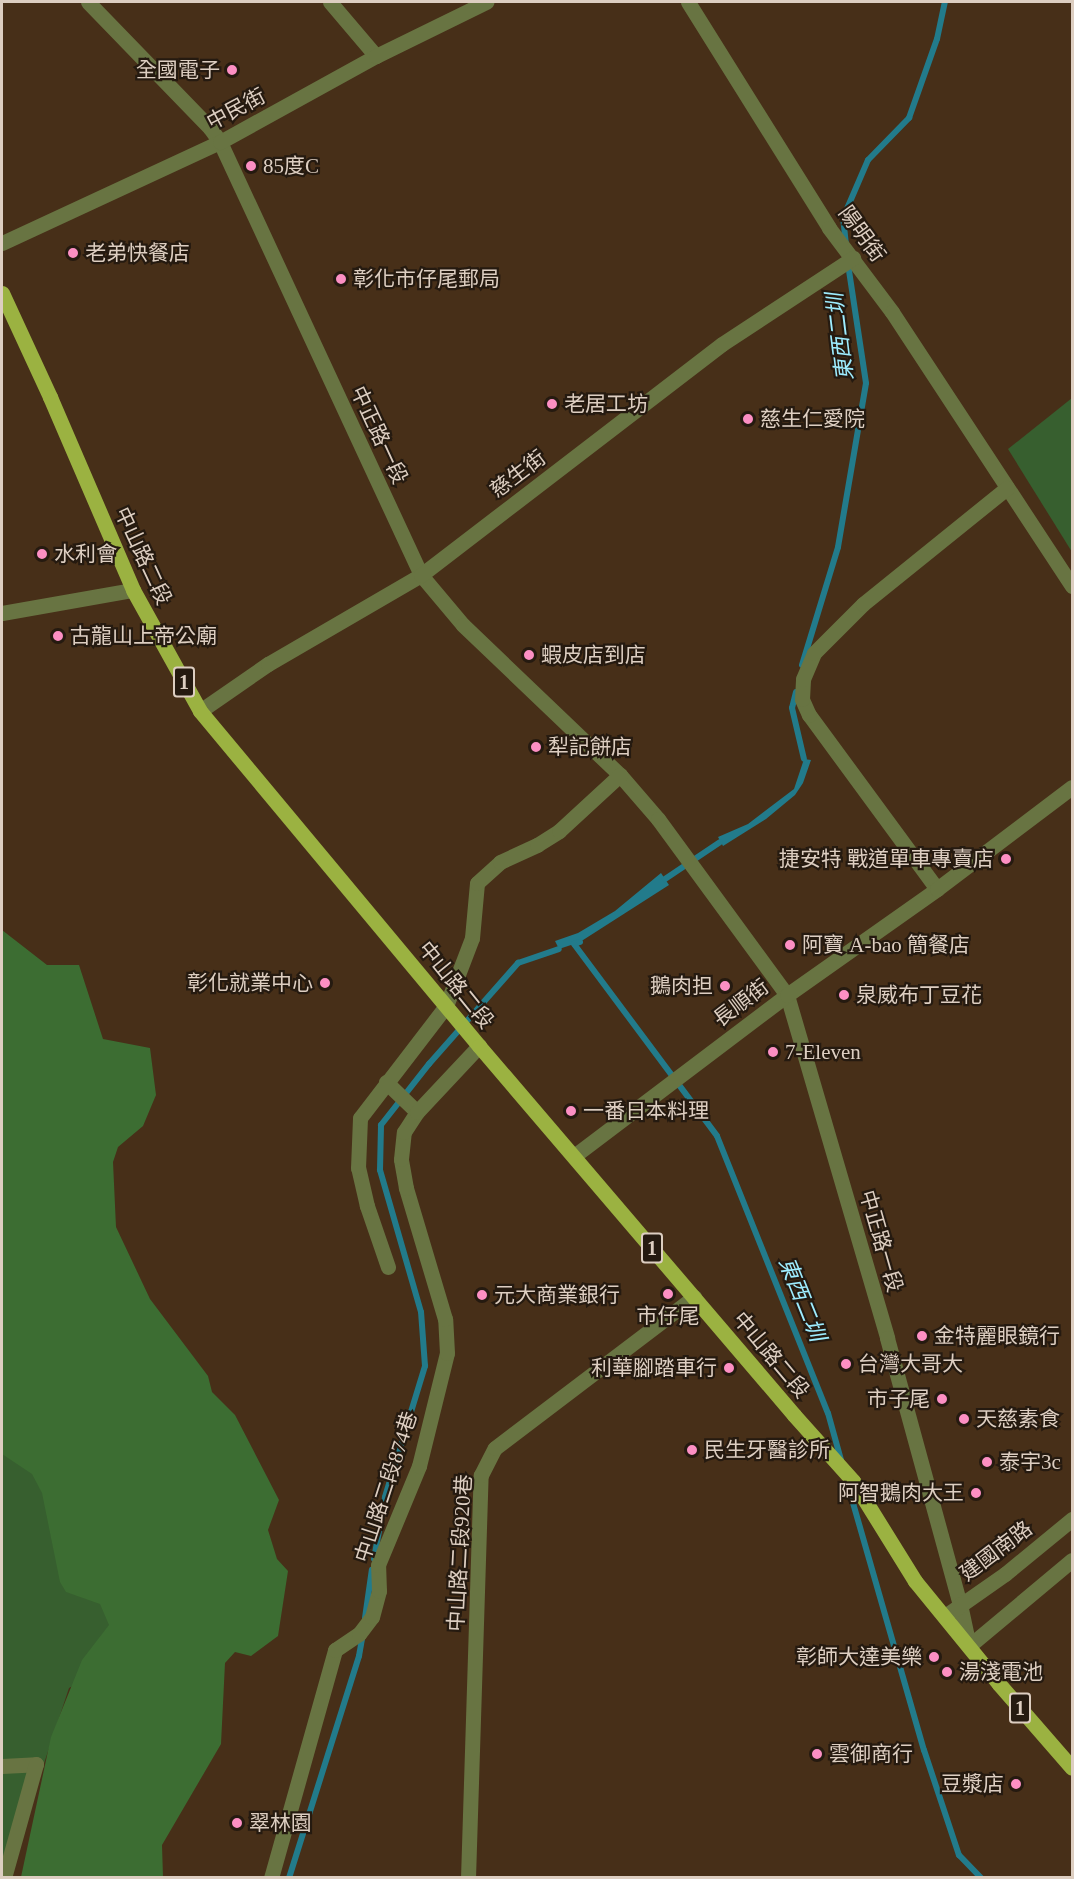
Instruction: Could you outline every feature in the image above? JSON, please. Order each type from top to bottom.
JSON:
[{"type":"main road","name":"中山路二段","points":[[2,293],[50,397],[133,590],[200,711],[475,1041],[854,1481],[915,1581],[969,1646]]},
{"type":"main road","name":"1","points":[[969,1646],[1072,1768]]},
{"type":"street","name":"中正路一段","points":[[88,2],[210,128],[220,142],[421,575],[463,625],[620,775],[697,873],[787,995],[887,1338],[960,1604],[969,1646]]},
{"type":"street","points":[[330,2],[376,56]]},
{"type":"street","name":"中民街","points":[[2,243],[220,142],[376,56],[486,2]]},
{"type":"street","name":"陽明街","points":[[688,2],[829,228],[892,312],[1072,586]]},
{"type":"street","name":"慈生街","points":[[200,711],[268,664],[421,575],[722,344],[852,258]]},
{"type":"street","points":[[937,889],[809,715],[802,699],[803,679],[814,653],[863,604],[1007,488]]},
{"type":"street","points":[[2,614],[133,590]]},
{"type":"street","points":[[388,1267],[367,1206],[358,1167],[360,1118],[386,1082],[450,1011],[472,938],[477,883],[500,862],[537,845],[559,831],[620,775]]},
{"type":"street","name":"長順街","points":[[574,1156],[787,995],[937,889],[1072,787]]},
{"type":"street","name":"中山路二段874巷","points":[[271,1878],[335,1650],[359,1634],[372,1617],[379,1591],[378,1565],[418,1466],[447,1353],[446,1319],[406,1188],[401,1159],[404,1132],[417,1112],[475,1041]]},
{"type":"street","points":[[386,1082],[417,1112]]},
{"type":"street","name":"中山路二段920巷","points":[[468,1878],[481,1475],[495,1448],[694,1297]]},
{"type":"street","name":"建國南路","points":[[945,1616],[1005,1574],[1072,1519]]},
{"type":"street","points":[[969,1646],[1072,1560]]},
{"type":"street","points":[[2,1766],[36,1764],[4,1878]]},
{"type":"green space","points":[[1072,398],[1072,552],[1008,449]]},
{"type":"green space","points":[[2,930],[47,965],[79,965],[103,1039],[150,1048],[156,1095],[143,1126],[118,1147],[113,1162],[116,1227],[150,1299],[208,1376],[212,1392],[235,1415],[279,1500],[268,1530],[277,1559],[288,1571],[278,1636],[251,1656],[235,1652],[225,1663],[221,1744],[162,1845],[163,1877],[21,1877],[51,1737],[82,1660],[109,1625],[100,1604],[66,1592],[60,1582],[42,1493],[32,1474],[2,1454]]},
{"type":"green space","points":[[2,1428],[150,1643],[69,1688],[6,1878],[2,1877]]},
{"type":"water","points":[[804,759],[811,760],[803,783],[795,795],[766,819],[723,846],[718,837],[748,824],[794,789]]},
{"type":"water","points":[[661,873],[669,885],[580,942],[559,949],[555,941],[578,933],[615,911]]},
{"type":"waterway","name":"東西二圳","points":[[846,245],[843,218],[868,160],[909,118],[937,39],[945,2]]},
{"type":"waterway","name":"東西二圳","points":[[802,665],[838,547],[866,383],[848,264]]},
{"type":"waterway","name":"東西二圳","points":[[796,692],[792,708],[804,759]]},
{"type":"waterway","points":[[665,879],[720,842]]},
{"type":"waterway","name":"東西二圳","points":[[580,942],[574,944],[717,1136],[828,1413],[841,1460]]},
{"type":"waterway","points":[[374,1559],[385,1497],[425,1366],[421,1312],[380,1170],[381,1125],[429,1064],[518,963],[559,949]]},
{"type":"waterway","name":"東西二圳","points":[[847,1482],[924,1750],[959,1855],[981,1878]]},
{"type":"waterway","points":[[365,1618],[372,1569]]},
{"type":"waterway","points":[[289,1878],[359,1656],[363,1634]]},
{"type":"place","name":"全國電子","points":[[232,70]]},
{"type":"place","name":"85度C","points":[[251,166]]},
{"type":"place","name":"老弟快餐店","points":[[73,253]]},
{"type":"place","name":"彰化市仔尾郵局","points":[[341,279]]},
{"type":"place","name":"老居工坊","points":[[552,404]]},
{"type":"place","name":"慈生仁愛院","points":[[748,419]]},
{"type":"place","name":"水利會","points":[[42,554]]},
{"type":"place","name":"古龍山上帝公廟","points":[[58,636]]},
{"type":"place","name":"蝦皮店到店","points":[[529,655]]},
{"type":"place","name":"犁記餅店","points":[[536,747]]},
{"type":"place","name":"捷安特 戰道單車專賣店","points":[[1006,859]]},
{"type":"place","name":"阿寶 A-bao 簡餐店","points":[[790,945]]},
{"type":"place","name":"彰化就業中心","points":[[325,983]]},
{"type":"place","name":"鵝肉担","points":[[725,986]]},
{"type":"place","name":"泉威布丁豆花","points":[[844,995]]},
{"type":"place","name":"7-Eleven","points":[[773,1052]]},
{"type":"place","name":"一番日本料理","points":[[571,1111]]},
{"type":"place","name":"市仔尾","points":[[668,1294]]},
{"type":"place","name":"元大商業銀行","points":[[482,1295]]},
{"type":"place","name":"金特麗眼鏡行","points":[[922,1336]]},
{"type":"place","name":"台灣大哥大","points":[[846,1364]]},
{"type":"place","name":"利華腳踏車行","points":[[729,1368]]},
{"type":"place","name":"市子尾","points":[[942,1399]]},
{"type":"place","name":"天慈素食","points":[[964,1419]]},
{"type":"place","name":"民生牙醫診所","points":[[692,1450]]},
{"type":"place","name":"泰宇3c","points":[[987,1462]]},
{"type":"place","name":"阿智鵝肉大王","points":[[976,1493]]},
{"type":"place","name":"彰師大達美樂","points":[[934,1657]]},
{"type":"place","name":"湯淺電池","points":[[947,1672]]},
{"type":"place","name":"雲御商行","points":[[817,1754]]},
{"type":"place","name":"豆漿店","points":[[1016,1784]]},
{"type":"place","name":"翠林園","points":[[237,1823]]}]
